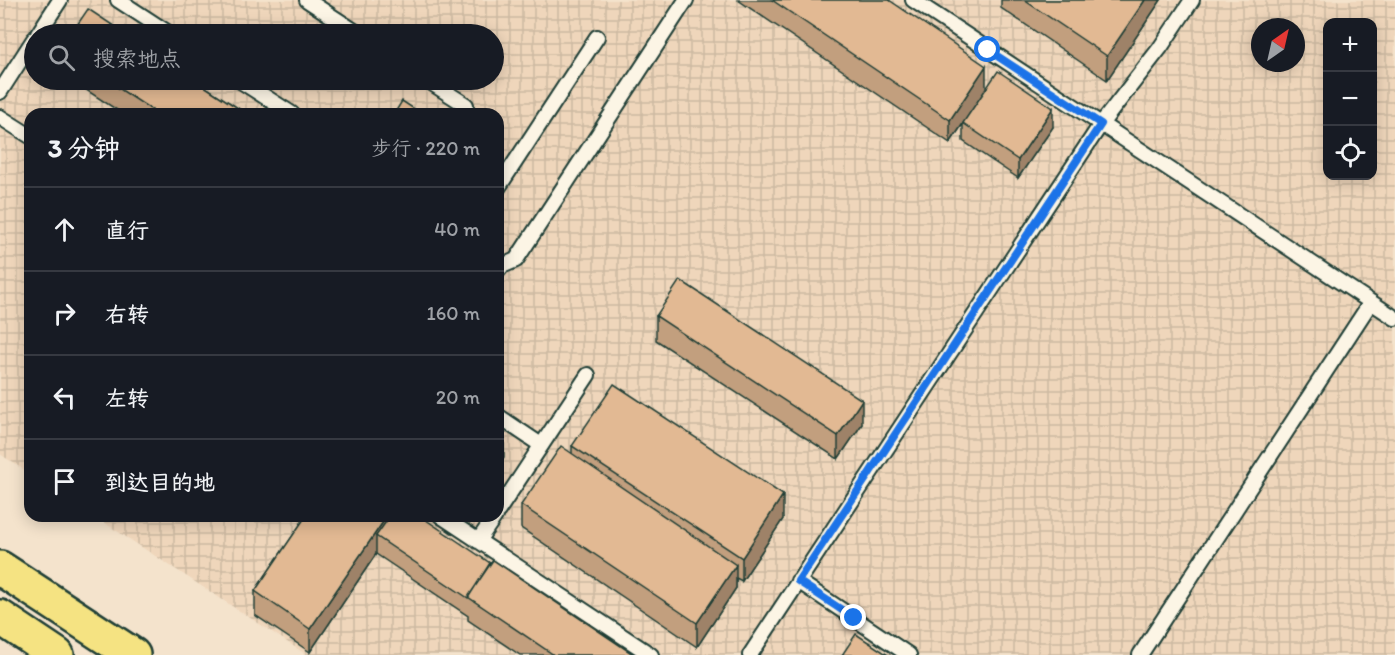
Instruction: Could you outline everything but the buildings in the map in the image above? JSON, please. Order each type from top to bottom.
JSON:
[{"type":"main road","points":[[0,568],[133,655]]},
{"type":"main road","points":[[0,617],[57,655]]},
{"type":"lane","points":[[44,24],[60,0]]},
{"type":"lane","points":[[118,0],[155,24]]},
{"type":"lane","points":[[307,0],[344,24]]},
{"type":"lane","points":[[504,265],[516,261],[686,0]]},
{"type":"lane","points":[[913,0],[1395,318]]},
{"type":"lane","points":[[750,655],[1101,124],[1160,48],[1191,0]]},
{"type":"lane","points":[[504,179],[597,37]]},
{"type":"lane","points":[[0,92],[24,55]]},
{"type":"lane","points":[[255,90],[283,108]]},
{"type":"lane","points":[[443,90],[466,105]]},
{"type":"lane","points":[[0,117],[24,132]]},
{"type":"lane","points":[[1140,655],[1371,302]]},
{"type":"lane","points":[[504,502],[588,375]]},
{"type":"lane","points":[[504,420],[542,445]]},
{"type":"lane","points":[[450,522],[651,655]]},
{"type":"lane","points":[[478,541],[491,522]]},
{"type":"lane","points":[[798,581],[909,655]]},
{"type":"shaded area","points":[[0,0],[1395,0],[1395,655],[307,655],[103,522],[504,522],[504,108],[24,108],[24,470],[0,454]]},
{"type":"route","points":[[854,618],[798,581],[1101,124],[988,50]]}]
